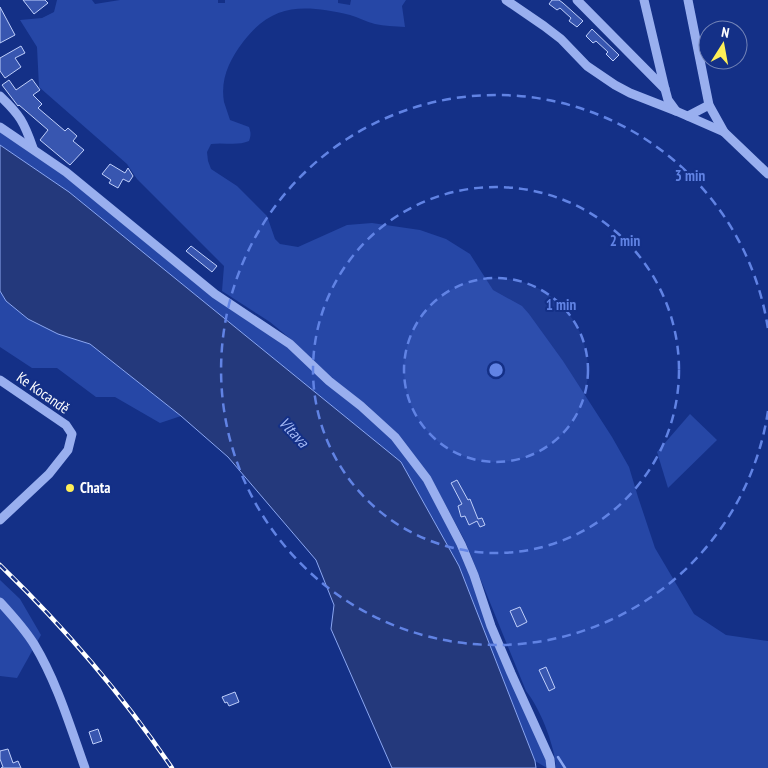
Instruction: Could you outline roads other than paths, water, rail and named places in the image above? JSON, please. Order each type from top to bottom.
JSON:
[{"type":"street","points":[[506,0],[562,39],[587,66],[615,86],[630,94],[724,132]]},
{"type":"street","points":[[577,0],[665,89]]},
{"type":"street","points":[[644,0],[668,100],[676,111]]},
{"type":"street","points":[[688,0],[709,105],[724,132],[768,174]]},
{"type":"street","points":[[641,63],[656,54]]},
{"type":"street","points":[[0,96],[18,113],[33,148]]},
{"type":"street","points":[[688,116],[709,105]]},
{"type":"street","points":[[0,127],[66,172],[215,294],[290,344],[328,381],[362,406],[394,437],[427,480],[461,544],[474,575],[491,626],[550,759],[551,768]]},
{"type":"street","name":"Ke Kocandě","points":[[0,380],[66,425],[72,434],[68,450],[49,474],[0,520]]},
{"type":"street","points":[[0,602],[15,618],[33,643],[51,676],[85,768]]},
{"type":"water","name":"Vltava","points":[[0,145],[69,192],[401,462],[459,566],[535,761],[536,768],[392,768],[331,629],[334,605],[316,560],[228,457],[181,416],[90,344],[58,334],[28,319],[6,301],[0,291]]},
{"type":"waterway","points":[[558,757],[565,768]]},
{"type":"railway","points":[[0,565],[47,612],[91,662],[133,714],[172,768]]},
{"type":"place","name":"Chata","points":[[70,488]]}]
